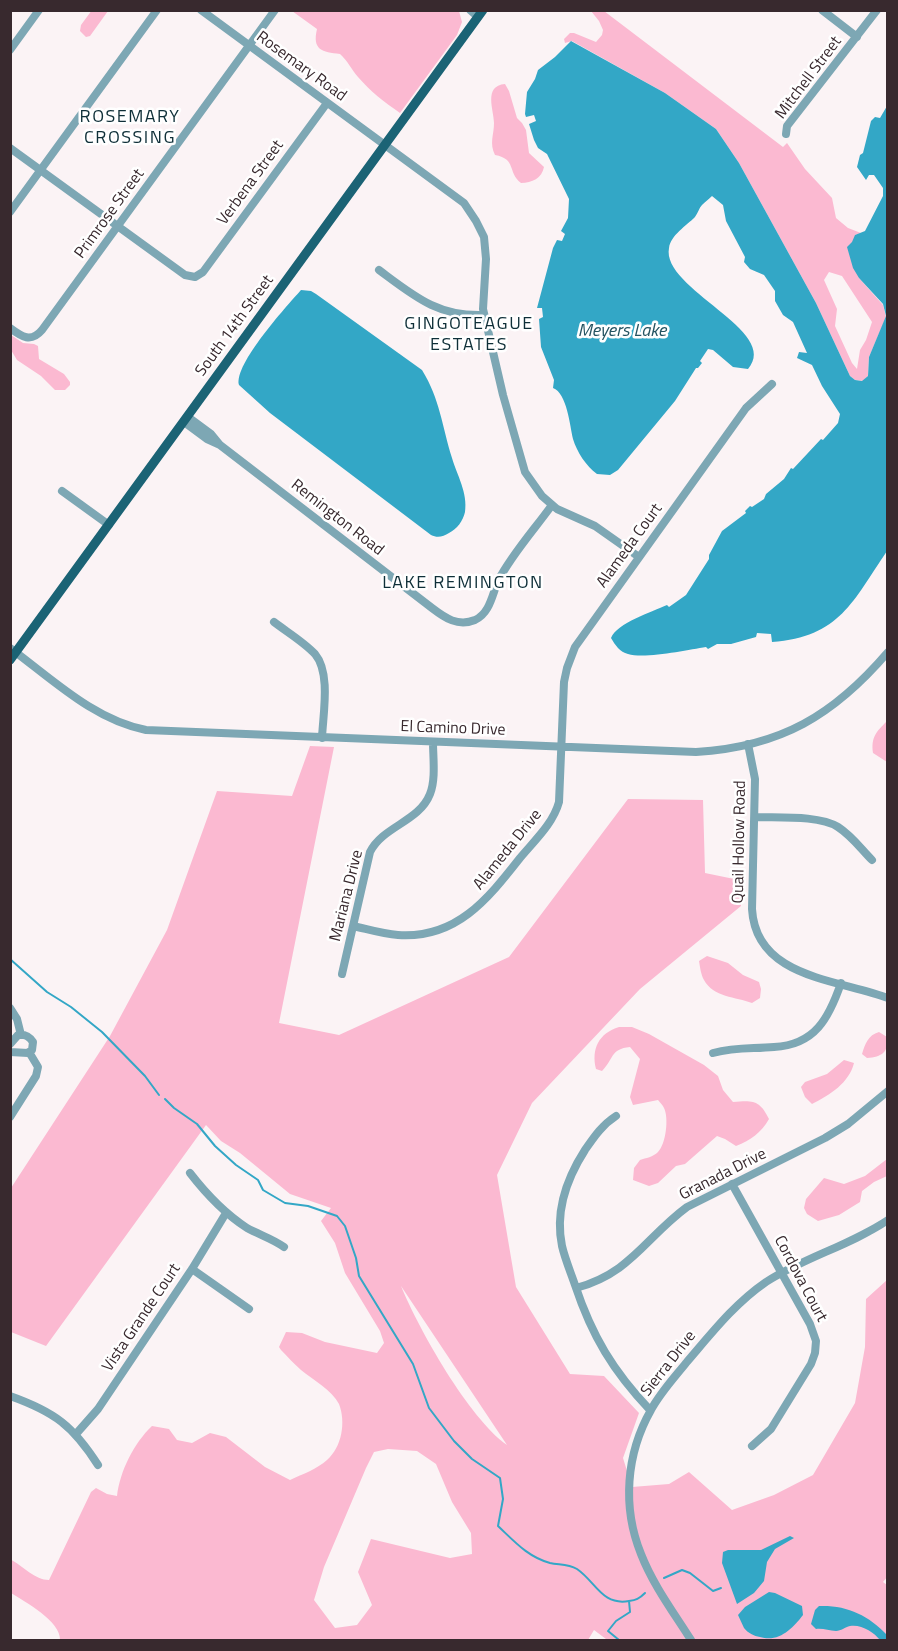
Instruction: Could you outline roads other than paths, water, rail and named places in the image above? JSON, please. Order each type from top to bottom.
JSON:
[{"type":"main road","name":"South 14th Street","points":[[12,654],[386,145],[477,13]]},
{"type":"street","points":[[10,50],[39,10]]},
{"type":"street","points":[[10,212],[157,10]]},
{"type":"street","name":"Rosemary Road","points":[[201,10],[455,195],[476,220],[486,247],[483,301],[489,345],[522,463],[530,481],[552,505]]},
{"type":"street","name":"Primrose Street","points":[[10,328],[23,337],[34,338],[42,330],[275,10]]},
{"type":"street","points":[[822,10],[857,37]]},
{"type":"street","name":"Mitchell Street","points":[[786,134],[787,126],[877,10]]},
{"type":"street","name":"Verbena Street","points":[[117,226],[185,275],[195,277],[203,272],[327,103]]},
{"type":"street","points":[[10,148],[117,226]]},
{"type":"street","points":[[379,270],[416,297],[439,309],[459,314],[484,315]]},
{"type":"street","name":"Alameda Court","points":[[562,747],[564,682],[570,659],[582,636],[746,408],[772,384]]},
{"type":"street","name":"Remington Road","points":[[186,420],[211,434],[220,445],[441,615],[454,621],[469,622],[487,609],[501,575],[552,505]]},
{"type":"street","points":[[62,491],[109,525]]},
{"type":"street","points":[[552,505],[595,526],[639,556]]},
{"type":"street","points":[[274,622],[313,652],[321,664],[324,679],[322,738]]},
{"type":"street","name":"El Camino Drive","points":[[12,654],[108,718],[124,726],[153,731],[696,752],[748,744],[789,731],[818,717],[858,685],[888,652]]},
{"type":"street","name":"Mariana Drive","points":[[342,974],[366,861],[372,846],[418,812],[430,794],[433,742]]},
{"type":"street","name":"Quail Hollow Road","points":[[748,744],[755,779],[752,909],[755,928],[760,939],[772,955],[788,966],[888,998]]},
{"type":"street","name":"Alameda Drive","points":[[352,926],[397,935],[432,932],[458,921],[482,904],[555,814],[559,802],[562,747]]},
{"type":"street","points":[[755,817],[816,820],[832,824],[849,835],[872,861]]},
{"type":"street","points":[[713,1053],[738,1047],[779,1047],[808,1036],[826,1019],[841,983]]},
{"type":"street","points":[[10,1008],[17,1018],[21,1035]]},
{"type":"street","points":[[10,1044],[21,1035],[27,1036],[33,1042],[30,1052],[38,1067],[36,1076],[10,1117]]},
{"type":"street","points":[[10,1052],[24,1054],[30,1052]]},
{"type":"street","name":"Granada Drive","points":[[576,1288],[595,1282],[620,1269],[675,1216],[698,1201],[833,1134],[888,1091]]},
{"type":"street","points":[[616,1116],[597,1133],[571,1174],[561,1214],[561,1240],[589,1325],[602,1350],[617,1373],[650,1410]]},
{"type":"street","points":[[190,1173],[209,1197],[226,1213],[249,1229],[272,1238],[284,1247]]},
{"type":"street","name":"Cordova Court","points":[[732,1184],[814,1333],[815,1353],[807,1372],[771,1429],[752,1446]]},
{"type":"street","name":"Vista Grande Court","points":[[76,1434],[98,1409],[192,1269],[226,1213]]},
{"type":"street","name":"Sierra Drive","points":[[691,1641],[648,1571],[640,1554],[631,1518],[630,1470],[635,1446],[650,1410],[725,1318],[754,1291],[782,1273],[854,1240],[888,1220]]},
{"type":"street","points":[[192,1269],[249,1309]]},
{"type":"street","points":[[10,1396],[49,1412],[76,1434],[98,1465]]},
{"type":"water","name":"Meyers Lake","points":[[571,41],[665,93],[716,129],[739,163],[816,303],[850,376],[862,381],[868,376],[869,357],[886,316],[883,304],[853,268],[847,247],[855,235],[865,231],[883,196],[883,188],[874,175],[869,175],[866,180],[857,167],[871,121],[875,117],[880,118],[887,106],[887,551],[854,600],[829,624],[814,633],[795,639],[772,642],[771,634],[757,633],[756,637],[731,644],[717,644],[708,649],[706,647],[645,655],[625,653],[611,638],[627,623],[667,605],[669,607],[686,595],[709,559],[722,531],[746,513],[745,511],[750,506],[764,499],[766,494],[784,479],[791,468],[793,469],[821,439],[823,440],[838,423],[840,414],[812,365],[797,358],[799,352],[807,353],[793,322],[783,315],[775,301],[775,291],[764,275],[750,269],[744,262],[745,257],[726,221],[723,205],[712,196],[670,243],[671,263],[683,279],[736,325],[749,340],[754,355],[748,369],[733,367],[713,350],[708,349],[700,361],[702,363],[696,368],[675,401],[618,470],[610,475],[597,474],[582,458],[573,439],[565,403],[558,391],[553,388],[554,380],[541,347],[539,319],[543,317],[542,308],[537,308],[553,248],[557,240],[562,241],[565,234],[561,231],[568,218],[569,199],[547,154],[538,148],[534,140],[529,124],[536,121],[534,115],[526,117],[525,114],[527,92],[538,70]]},
{"type":"water","points":[[301,290],[316,294],[422,370],[437,402],[465,498],[464,515],[452,531],[440,537],[431,535],[270,413],[239,385],[244,364],[252,350]]},
{"type":"water","points":[[790,1536],[794,1538],[775,1549],[767,1562],[764,1581],[754,1593],[737,1604],[722,1563],[723,1552],[761,1550]]},
{"type":"water","points":[[769,1592],[802,1606],[803,1615],[785,1633],[773,1638],[756,1636],[747,1631],[738,1615],[745,1607]]},
{"type":"water","points":[[819,1606],[848,1609],[865,1617],[887,1635],[887,1640],[880,1640],[871,1632],[858,1626],[836,1631],[816,1629],[811,1624],[815,1610]]},
{"type":"waterway","points":[[10,959],[47,992],[71,1007],[102,1032],[145,1076],[159,1095]]},
{"type":"waterway","points":[[165,1099],[197,1124],[215,1146],[236,1165],[258,1180],[263,1190],[285,1203],[308,1206],[337,1216],[345,1226],[356,1258],[359,1276],[413,1364],[429,1408],[454,1441],[472,1459],[500,1478],[503,1499],[498,1526],[535,1557],[577,1569],[600,1592],[612,1600],[620,1602],[634,1600],[645,1593]]},
{"type":"waterway","points":[[664,1578],[682,1570],[690,1573],[713,1591],[721,1588]]},
{"type":"waterway","points":[[619,1640],[608,1631],[616,1621],[630,1612],[629,1601]]},
{"type":"district","name":"ROSEMARY CROSSING","points":[[130,128]]},
{"type":"district","name":"GINGOTEAGUE ESTATES","points":[[469,335]]},
{"type":"district","name":"LAKE REMINGTON","points":[[463,584]]}]
